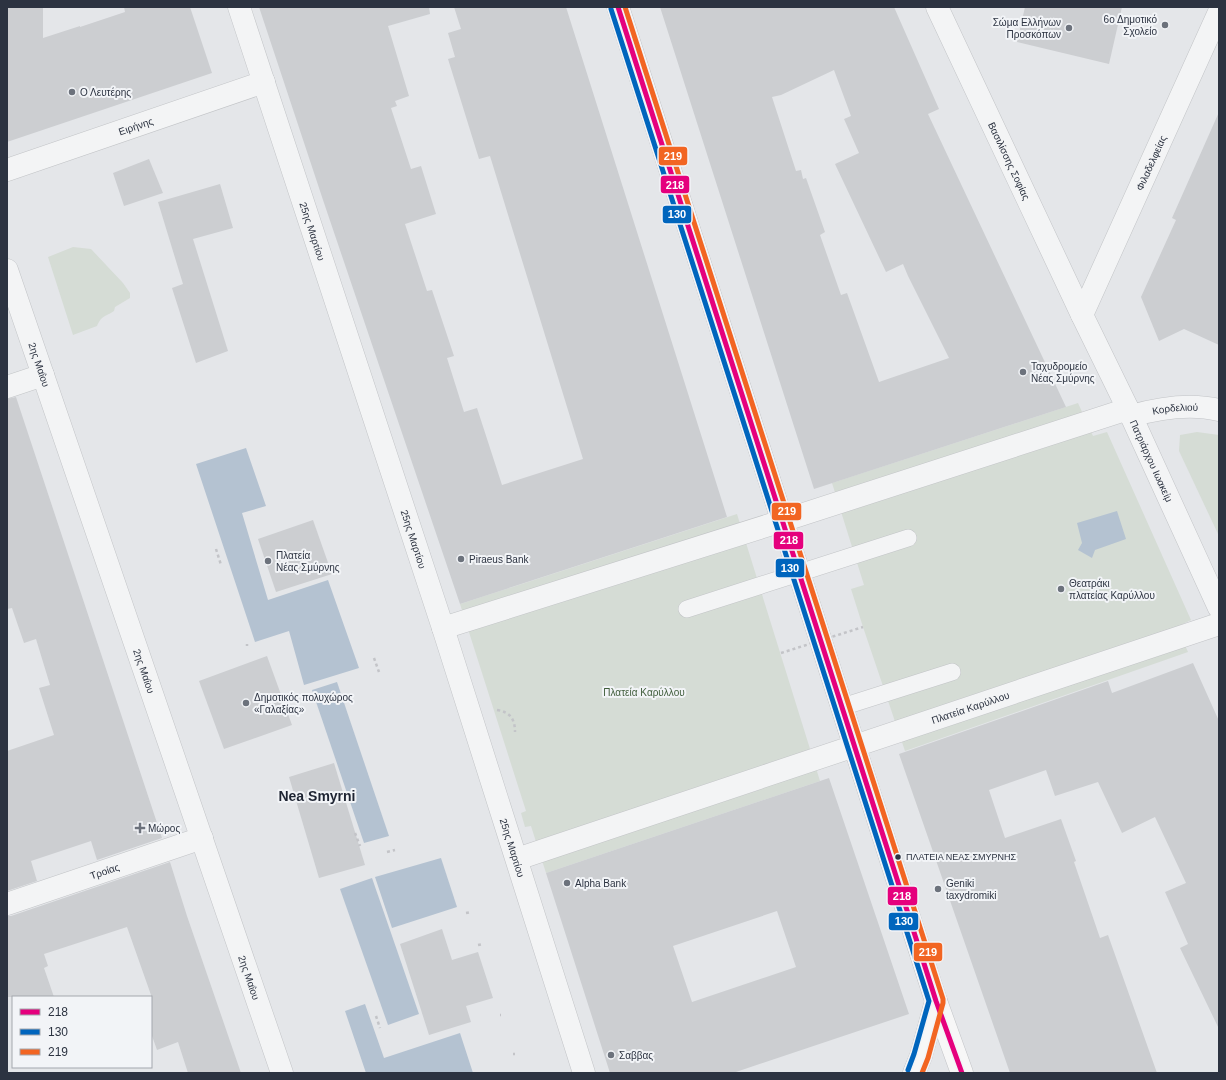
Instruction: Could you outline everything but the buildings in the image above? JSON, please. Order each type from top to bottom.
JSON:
[{"type":"street","name":"25ης Μαρτίου","points":[[239,7],[443,628],[584,1073]]},
{"type":"street","points":[[618,7],[936,1001],[962,1073]]},
{"type":"street","name":"Βασιλίσσης Σοφίας","points":[[938,7],[1082,315]]},
{"type":"street","name":"Φιλαδελφείας","points":[[1082,315],[1219,12]]},
{"type":"street","name":"Ειρήνης","points":[[7,170],[264,82]]},
{"type":"street","name":"2ης Μαΐου","points":[[7,270],[282,1073]]},
{"type":"street","name":"Πατριάρχου Ιωακείμ","points":[[1082,315],[1130,412],[1219,608]]},
{"type":"street","points":[[7,387],[42,375]]},
{"type":"street","name":"Κορδελιού","points":[[1130,412],[1181,407],[1219,410]]},
{"type":"street","points":[[443,628],[1130,412]]},
{"type":"street","name":"Πλατεία Καρύλλου","points":[[516,859],[1219,624]]},
{"type":"street","name":"Τροίας","points":[[7,904],[202,838]]},
{"type":"street","points":[[914,1073],[921,1056],[936,1001]]},
{"type":"lane","points":[[687,609],[908,538]]},
{"type":"lane","points":[[842,707],[952,672]]},
{"type":"path","points":[[216,549],[221,566]]},
{"type":"path","points":[[781,653],[863,627]]},
{"type":"path","points":[[374,658],[379,672]]},
{"type":"path","points":[[494,709],[504,711],[509,714],[513,720],[515,732]]},
{"type":"path","points":[[355,833],[360,846]]},
{"type":"path","points":[[387,852],[395,850]]},
{"type":"path","points":[[466,913],[471,912]]},
{"type":"path","points":[[478,945],[483,944]]},
{"type":"path","points":[[376,1016],[380,1028]]},
{"type":"green space","points":[[73,247],[91,249],[123,283],[130,293],[130,298],[115,307],[114,311],[102,318],[97,326],[73,335],[48,257]]},
{"type":"green space","points":[[1078,403],[1093,436],[1107,432],[1191,620],[1177,627],[1188,652],[905,751],[851,589],[864,585],[832,483]]},
{"type":"green space","points":[[1197,432],[1219,435],[1219,536],[1179,451],[1180,435]]},
{"type":"green space","name":"Πλατεία Καρύλλου","points":[[737,514],[820,781],[546,873],[531,826],[525,827],[521,813],[526,811],[460,604]]},
{"type":"water","points":[[246,448],[266,506],[242,513],[268,600],[328,580],[359,668],[304,685],[289,631],[255,642],[196,464]]},
{"type":"water","points":[[1117,511],[1126,539],[1095,550],[1092,558],[1078,550],[1082,543],[1077,523]]},
{"type":"water","points":[[337,682],[389,836],[364,843],[312,690]]},
{"type":"water","points":[[441,858],[457,907],[392,928],[375,877]]},
{"type":"water","points":[[372,878],[419,1014],[388,1025],[340,889]]},
{"type":"water","points":[[365,1004],[384,1058],[460,1033],[473,1073],[366,1073],[345,1011]]},
{"type":"transit line","name":"218","points":[[618,7],[936,1001],[962,1073]]},
{"type":"transit line","name":"219","points":[[625,7],[943,999],[928,1058],[922,1073]]},
{"type":"transit line","name":"130","points":[[611,9],[929,1001],[908,1070]]},
{"type":"place","name":"6ο Δημοτικό Σχολείο","points":[[1165,25]]},
{"type":"place","name":"Σώμα Ελλήνων Προσκόπων","points":[[1069,28]]},
{"type":"place","name":"Ο Λευτέρης","points":[[72,92]]},
{"type":"place","name":"Ταχυδρομείο Νέας Σμύρνης","points":[[1023,372]]},
{"type":"place","name":"Piraeus Bank","points":[[461,559]]},
{"type":"place","name":"Πλατεία Νέας Σμύρνης","points":[[268,561]]},
{"type":"place","name":"Θεατράκι πλατείας Καρύλλου","points":[[1061,589]]},
{"type":"place","name":"Δημοτικός πολυχώρος «Γαλαξίας»","points":[[246,703]]},
{"type":"place","name":"Μώρος","points":[[140,828]]},
{"type":"place","name":"ΠΛΑΤΕΙΑ ΝΕΑΣ ΣΜΥΡΝΗΣ","points":[[898,857]]},
{"type":"place","name":"Alpha Bank","points":[[567,883]]},
{"type":"place","name":"Geniki taxydromiki","points":[[938,889]]},
{"type":"place","name":"Σαββας","points":[[611,1055]]},
{"type":"district","name":"Nea Smyrni","points":[[317,796]]}]
